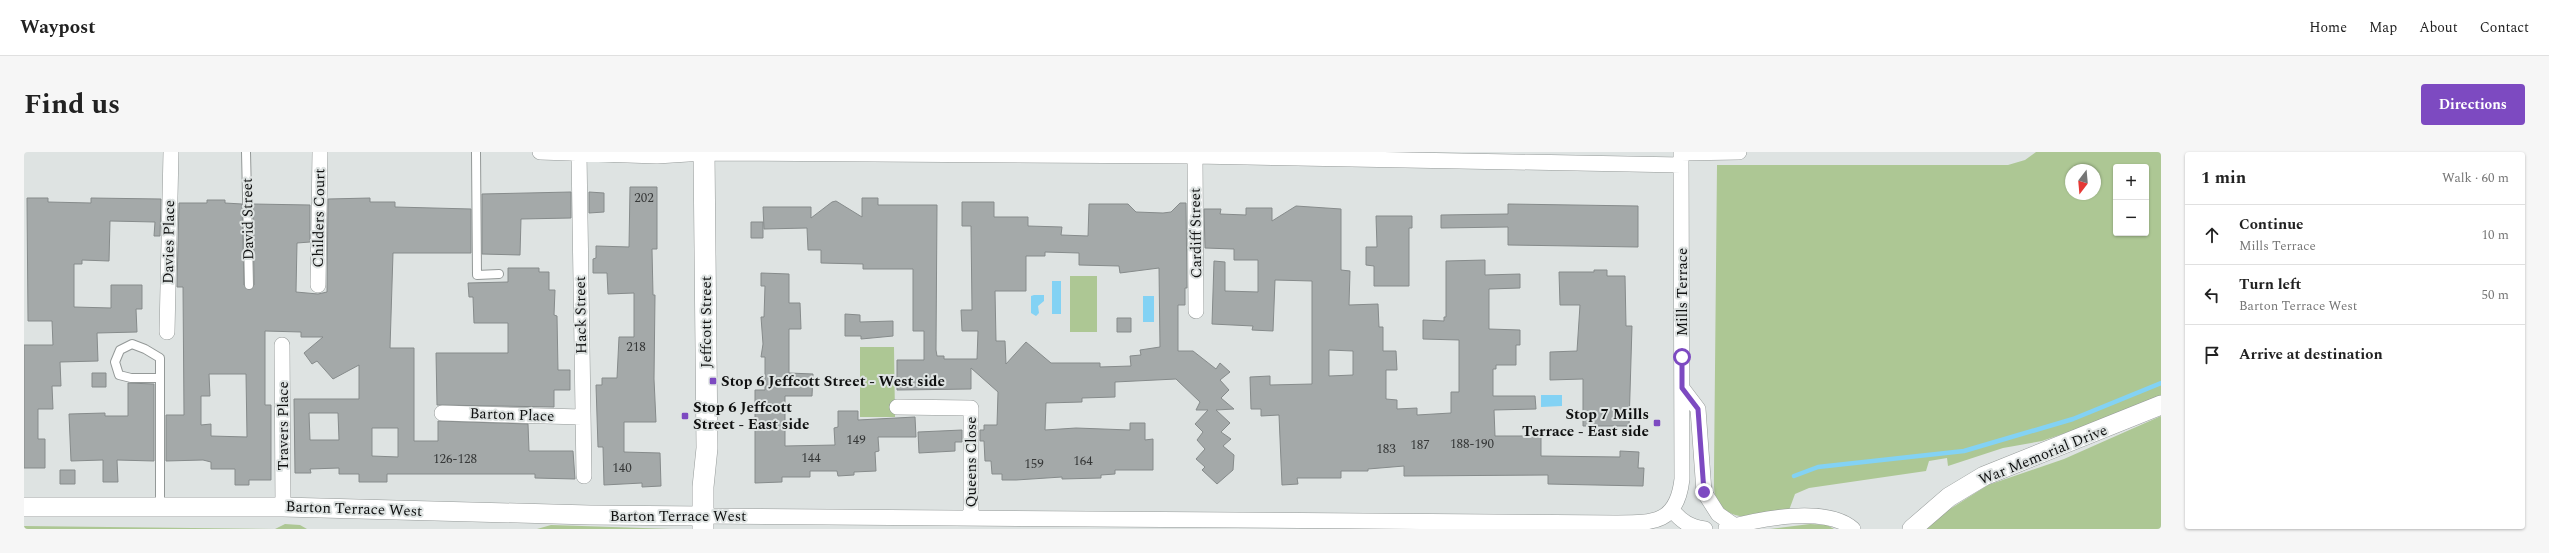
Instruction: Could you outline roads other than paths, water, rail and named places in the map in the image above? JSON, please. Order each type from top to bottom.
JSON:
[{"type":"main road","name":"Jeffcott Street","points":[[703,522],[707,448],[704,152]]},
{"type":"street","name":"Davies Place","points":[[167,332],[171,152]]},
{"type":"street","name":"Childers Court","points":[[318,285],[320,152]]},
{"type":"street","points":[[540,152],[657,156],[704,152],[1195,156],[1681,156],[1739,152]]},
{"type":"street","name":"Hack Street","points":[[578,154],[584,476]]},
{"type":"street","name":"Cardiff Street","points":[[1195,156],[1196,311]]},
{"type":"street","name":"Mills Terrace","points":[[1672,510],[1680,495],[1682,479],[1681,156]]},
{"type":"street","name":"Travers Place","points":[[282,345],[283,506]]},
{"type":"street","points":[[1682,388],[1698,409],[1704,492],[1718,514],[1729,527],[1796,517],[1824,516],[1842,521],[1853,529]]},
{"type":"street","name":"War Memorial Drive","points":[[1912,529],[1948,497],[1984,476],[2161,405]]},
{"type":"street","name":"Queens Close","points":[[897,407],[971,408],[972,518]]},
{"type":"street","name":"Barton Place","points":[[442,413],[582,417]]},
{"type":"street","name":"Barton Terrace West","points":[[24,507],[283,506],[590,515],[703,522],[972,518],[1643,523],[1659,519],[1672,510]]},
{"type":"street","points":[[1672,510],[1681,520],[1692,528],[1705,529]]},
{"type":"lane","name":"David Street","points":[[246,152],[249,285]]},
{"type":"lane","points":[[476,152],[477,275],[500,274]]},
{"type":"lane","points":[[160,378],[131,378],[119,375],[115,362],[120,350],[132,344],[145,349],[160,358],[160,378],[160,507]]},
{"type":"water","points":[[1052,281],[1061,281],[1061,314],[1052,314]]},
{"type":"water","points":[[1044,295],[1044,301],[1038,306],[1039,313],[1036,316],[1031,313],[1031,296]]},
{"type":"water","points":[[1143,296],[1154,296],[1154,322],[1143,322]]},
{"type":"water","points":[[1541,395],[1562,395],[1562,406],[1541,407]]},
{"type":"waterway","points":[[1794,476],[1818,467],[1964,451],[2073,419],[2161,383]]},
{"type":"place","name":"Stop 6 Jeffcott Street - West side","points":[[713,381]]},
{"type":"place","name":"Stop 6 Jeffcott Street - East side","points":[[685,416]]},
{"type":"place","name":"Stop 7 Mills Terrace - East side","points":[[1657,423]]}]
